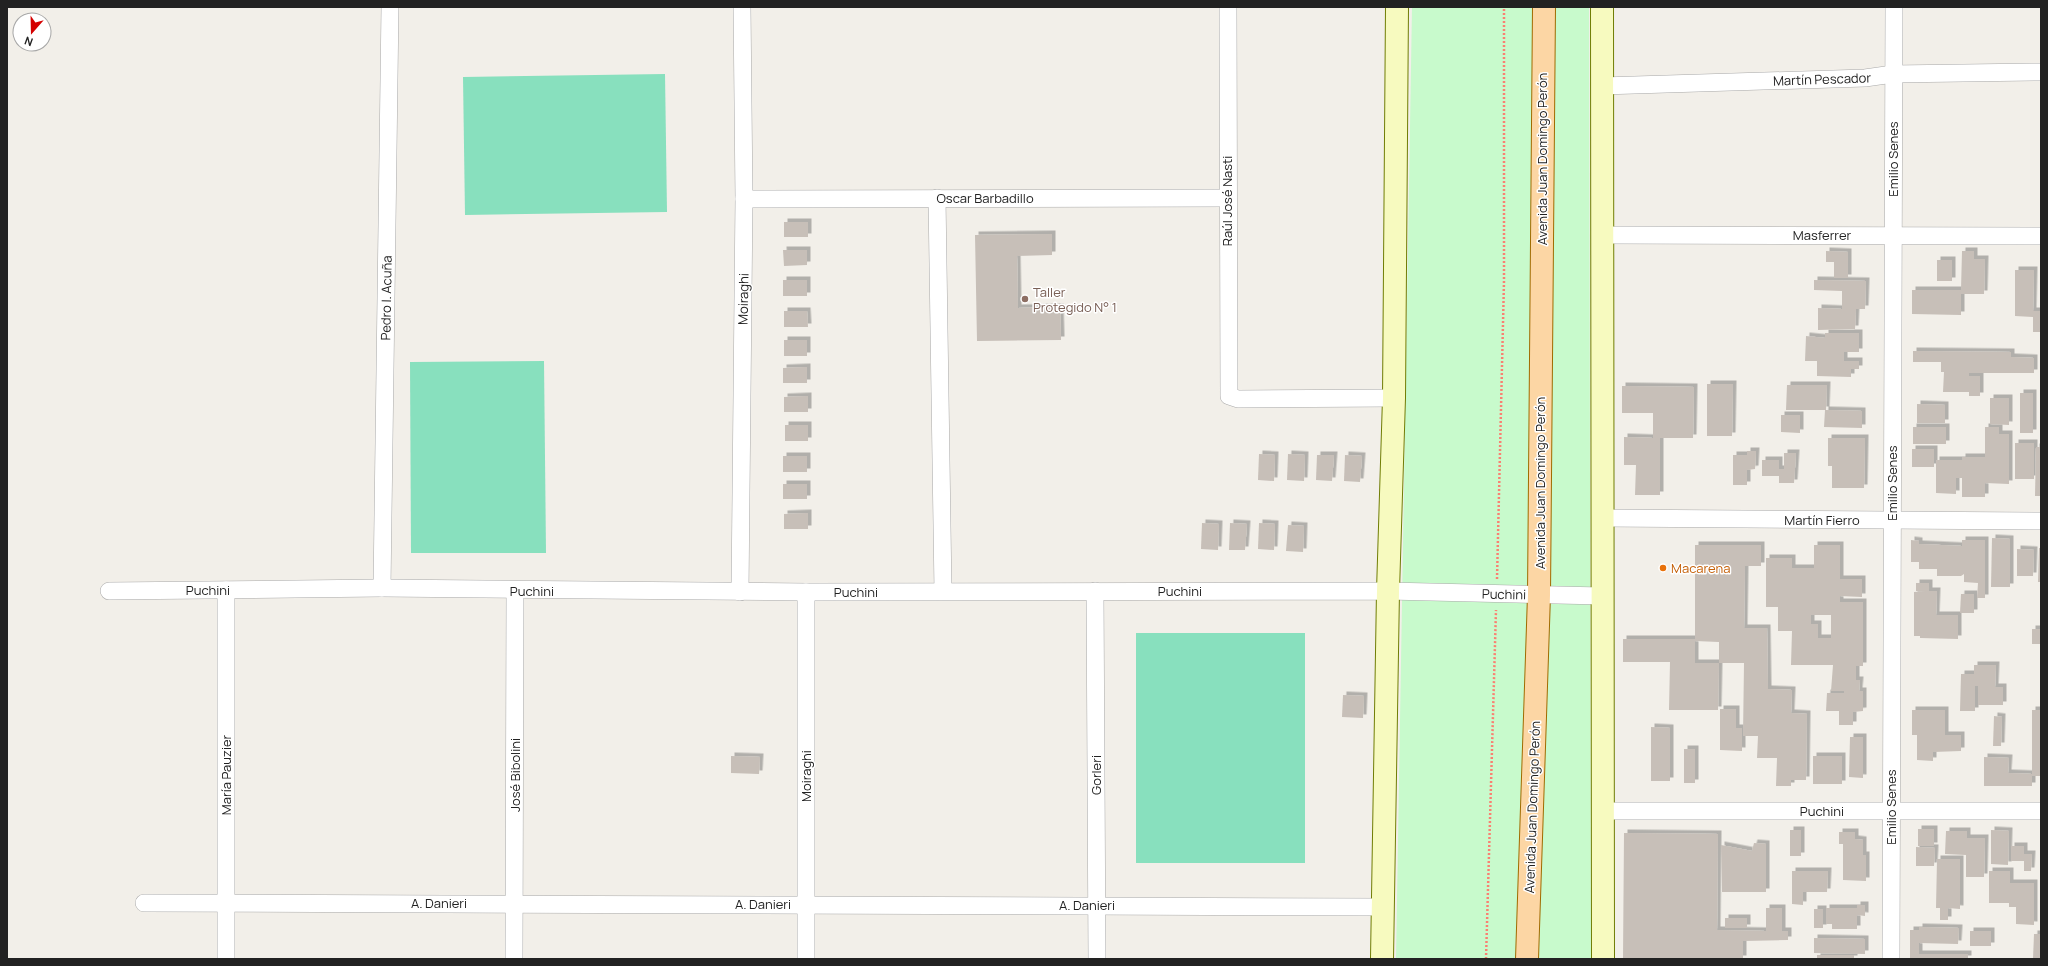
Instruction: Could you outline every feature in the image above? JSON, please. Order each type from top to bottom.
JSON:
[{"type":"main road","points":[[1382,959],[1388,591],[1394,398],[1397,7]]},
{"type":"main road","name":"Avenida Juan Domingo Perón","points":[[1527,959],[1539,595],[1544,7]]},
{"type":"main road","points":[[1602,7],[1603,959]]},
{"type":"street","name":"Pedro I. Acuña","points":[[382,588],[390,7]]},
{"type":"street","name":"Moiraghi","points":[[740,592],[744,199],[742,7]]},
{"type":"street","name":"Raúl José Nasti","points":[[1228,7],[1227,198],[1229,396],[1238,398],[1394,398]]},
{"type":"street","name":"Emilio Senes","points":[[1891,959],[1894,7]]},
{"type":"street","name":"Martín Pescador","points":[[1602,86],[1865,78],[1893,74],[2041,72]]},
{"type":"street","points":[[937,198],[943,591]]},
{"type":"street","name":"Oscar Barbadillo","points":[[744,199],[1227,198]]},
{"type":"street","name":"Masferrer","points":[[1602,235],[2041,236]]},
{"type":"street","name":"Martín Fierro","points":[[1602,518],[2041,521]]},
{"type":"street","name":"Puchini","points":[[109,591],[382,588],[740,592],[1388,591],[1602,596]]},
{"type":"street","name":"María Pauzier","points":[[226,590],[226,959]]},
{"type":"street","name":"José Bibolini","points":[[514,959],[515,590]]},
{"type":"street","name":"Gorleri","points":[[1095,591],[1097,959]]},
{"type":"street","name":"Moiraghi","points":[[806,592],[806,959]]},
{"type":"street","name":"Puchini","points":[[1602,812],[2041,811]]},
{"type":"street","name":"A. Danieri","points":[[144,903],[227,902],[1383,907]]},
{"type":"path","points":[[1486,959],[1504,281],[1504,7]]},
{"type":"green space","points":[[1412,7],[1589,7],[1591,959],[1396,959]]},
{"type":"green space","points":[[665,74],[667,212],[465,215],[463,77]]},
{"type":"green space","points":[[544,361],[546,553],[411,553],[410,362]]},
{"type":"green space","points":[[1136,633],[1305,633],[1305,863],[1136,863]]},
{"type":"building","points":[[784,222],[808,222],[808,237],[784,237]]},
{"type":"building","points":[[1052,234],[1052,255],[1017,256],[1018,308],[1060,307],[1061,340],[977,341],[975,235]]},
{"type":"building","points":[[783,250],[807,250],[807,265],[784,266]]},
{"type":"building","points":[[1826,251],[1848,252],[1848,278],[1834,278],[1834,262],[1826,262]]},
{"type":"building","points":[[1962,251],[1974,251],[1974,259],[1985,259],[1984,294],[1961,294],[1961,315],[1912,314],[1912,290],[1961,290]]},
{"type":"building","points":[[1937,260],[1952,260],[1952,281],[1937,281]]},
{"type":"building","points":[[2015,270],[2034,270],[2033,311],[2041,311],[2041,332],[2033,332],[2033,317],[2015,316]]},
{"type":"building","points":[[783,280],[807,280],[807,296],[783,296]]},
{"type":"building","points":[[1814,280],[1866,281],[1865,309],[1856,309],[1855,329],[1818,330],[1818,308],[1842,309],[1842,291],[1814,290]]},
{"type":"building","points":[[784,311],[807,311],[808,327],[784,327]]},
{"type":"building","points":[[1825,333],[1859,333],[1859,352],[1844,352],[1844,361],[1859,361],[1859,369],[1851,369],[1851,377],[1817,376],[1817,361],[1805,361],[1806,336],[1825,338]]},
{"type":"building","points":[[784,340],[807,340],[807,356],[784,356]]},
{"type":"building","points":[[1913,351],[2011,352],[2011,357],[2034,358],[2034,373],[1969,373],[1969,376],[1980,376],[1980,396],[1969,396],[1969,392],[1943,392],[1944,372],[1941,372],[1941,362],[1913,362]]},
{"type":"building","points":[[807,367],[807,383],[783,383],[783,368]]},
{"type":"building","points":[[1707,384],[1733,384],[1732,436],[1707,436]]},
{"type":"building","points":[[1787,385],[1827,385],[1826,410],[1862,411],[1862,428],[1824,427],[1825,410],[1786,410]]},
{"type":"building","points":[[1622,386],[1694,387],[1693,438],[1660,438],[1660,495],[1635,495],[1636,465],[1624,465],[1624,437],[1653,438],[1653,413],[1622,413]]},
{"type":"building","points":[[2020,393],[2033,393],[2033,433],[2020,433]]},
{"type":"building","points":[[808,396],[808,412],[784,412],[784,397]]},
{"type":"building","points":[[1990,398],[2009,398],[2009,425],[1990,424]]},
{"type":"building","points":[[1917,404],[1945,405],[1945,423],[1917,423]]},
{"type":"building","points":[[1781,415],[1800,415],[1800,433],[1781,432]]},
{"type":"building","points":[[785,425],[808,425],[808,441],[785,441]]},
{"type":"building","points":[[1913,427],[1946,427],[1946,444],[1913,444]]},
{"type":"building","points":[[1985,427],[1999,427],[1999,434],[2009,434],[2009,484],[1985,483],[1985,497],[1962,497],[1962,478],[1956,478],[1956,494],[1936,493],[1936,460],[1962,460],[1962,457],[1985,457]]},
{"type":"building","points":[[1828,438],[1865,438],[1864,488],[1832,488],[1832,466],[1828,466]]},
{"type":"building","points":[[2015,443],[2034,443],[2034,479],[2015,479]]},
{"type":"building","points":[[2036,447],[2041,447],[2041,496],[2035,496]]},
{"type":"building","points":[[1912,449],[1934,449],[1934,467],[1912,467]]},
{"type":"building","points":[[1747,451],[1756,451],[1755,469],[1747,470],[1747,485],[1733,485],[1733,455],[1747,455]]},
{"type":"building","points":[[1784,453],[1796,453],[1794,483],[1779,483],[1779,476],[1762,476],[1762,460],[1779,460],[1779,469],[1784,469]]},
{"type":"building","points":[[1259,454],[1275,455],[1274,481],[1258,480]]},
{"type":"building","points":[[1288,454],[1305,455],[1304,481],[1287,480]]},
{"type":"building","points":[[1317,455],[1334,455],[1332,481],[1316,480]]},
{"type":"building","points":[[1345,455],[1362,456],[1360,482],[1344,481]]},
{"type":"building","points":[[783,456],[807,456],[807,472],[783,472]]},
{"type":"building","points":[[783,484],[807,484],[807,499],[783,499]]},
{"type":"building","points":[[808,513],[808,529],[784,529],[784,514]]},
{"type":"building","points":[[1202,523],[1219,524],[1218,550],[1201,549]]},
{"type":"building","points":[[1230,523],[1247,524],[1245,550],[1229,550]]},
{"type":"building","points":[[1259,523],[1275,524],[1274,550],[1258,549]]},
{"type":"building","points":[[1288,525],[1304,526],[1303,552],[1286,551]]},
{"type":"building","points":[[1992,538],[2010,539],[2010,587],[1991,587]]},
{"type":"building","points":[[1911,540],[1919,541],[1919,544],[1962,546],[1962,540],[1985,540],[1985,598],[1977,598],[1978,583],[1964,582],[1964,574],[1961,576],[1937,576],[1937,569],[1919,569],[1919,562],[1911,562]]},
{"type":"building","points":[[1695,545],[1761,545],[1761,566],[1745,566],[1744,628],[1767,628],[1768,689],[1792,690],[1791,713],[1807,714],[1806,780],[1791,780],[1791,786],[1776,786],[1777,758],[1757,758],[1758,736],[1743,736],[1744,663],[1719,663],[1718,710],[1669,710],[1670,662],[1623,662],[1623,639],[1695,639]],"holes":[[[1695,641],[1719,642],[1719,663],[1695,663]]]},
{"type":"building","points":[[1814,545],[1840,545],[1840,579],[1862,579],[1862,597],[1840,596],[1840,602],[1863,602],[1863,666],[1856,666],[1856,680],[1860,680],[1859,691],[1863,691],[1863,711],[1853,712],[1853,725],[1839,725],[1839,711],[1826,711],[1827,693],[1844,693],[1844,691],[1831,691],[1833,665],[1791,665],[1792,631],[1778,631],[1778,607],[1766,607],[1766,558],[1792,558],[1792,568],[1814,568]],"holes":[[[1811,615],[1831,615],[1831,638],[1818,638],[1818,624],[1811,624]]]},
{"type":"building","points":[[2039,548],[2041,548],[2041,582],[2038,582]]},
{"type":"building","points":[[2017,549],[2034,550],[2033,576],[2017,576]]},
{"type":"building","points":[[1916,583],[1929,583],[1929,591],[1937,591],[1936,615],[1958,615],[1958,639],[1920,638],[1920,636],[1914,636],[1914,592],[1926,591],[1916,591]]},
{"type":"building","points":[[1961,594],[1974,594],[1974,613],[1960,613]]},
{"type":"building","points":[[2032,629],[2041,629],[2041,644],[2032,644]]},
{"type":"building","points":[[1974,665],[1996,665],[1995,687],[2003,687],[2003,705],[1978,705],[1978,686],[1975,686],[1975,711],[1960,711],[1961,674],[1974,674]]},
{"type":"building","points":[[1343,695],[1364,696],[1363,718],[1342,717]]},
{"type":"building","points":[[1720,709],[1736,709],[1736,728],[1742,728],[1742,751],[1720,750]]},
{"type":"building","points":[[1912,710],[1945,710],[1945,735],[1961,735],[1961,751],[1933,752],[1933,761],[1917,760],[1917,735],[1912,735]]},
{"type":"building","points":[[2032,710],[2041,710],[2041,776],[2032,776],[2032,786],[1984,786],[1984,757],[2009,758],[2008,773],[2032,774]]},
{"type":"building","points":[[1994,716],[2002,717],[2001,746],[1993,746]]},
{"type":"building","points":[[1651,727],[1670,728],[1670,781],[1651,781]]},
{"type":"building","points":[[1850,737],[1863,737],[1863,778],[1849,777]]},
{"type":"building","points":[[1684,749],[1695,749],[1695,783],[1684,783]]},
{"type":"building","points":[[731,756],[760,757],[759,774],[731,773]]},
{"type":"building","points":[[1813,756],[1842,756],[1842,784],[1813,784]]},
{"type":"building","points":[[1918,829],[1934,829],[1934,846],[1918,846]]},
{"type":"building","points":[[1790,830],[1801,830],[1801,856],[1790,856]]},
{"type":"building","points":[[1991,830],[2009,831],[2008,865],[1991,864]]},
{"type":"building","points":[[1946,831],[1967,831],[1967,838],[1985,838],[1984,877],[1966,877],[1966,855],[1945,854]]},
{"type":"building","points":[[1839,832],[1855,832],[1855,839],[1863,840],[1863,855],[1866,855],[1866,881],[1843,880],[1843,844],[1839,844]]},
{"type":"building","points":[[1624,833],[1718,834],[1717,930],[1766,931],[1766,908],[1782,908],[1782,931],[1788,931],[1788,940],[1743,941],[1743,959],[1623,959]]},
{"type":"building","points":[[1754,843],[1766,844],[1766,892],[1722,892],[1721,845],[1752,851]]},
{"type":"building","points":[[2011,846],[2024,846],[2024,854],[2032,854],[2031,871],[2024,871],[2024,861],[2011,861]]},
{"type":"building","points":[[1916,847],[1935,848],[1934,866],[1916,866]]},
{"type":"building","points":[[1937,859],[1960,859],[1960,909],[1948,908],[1948,920],[1940,920],[1940,908],[1936,908]]},
{"type":"building","points":[[1792,871],[1828,871],[1827,892],[1803,892],[1803,905],[1792,904]]},
{"type":"building","points":[[1989,871],[2010,871],[2010,883],[2034,883],[2034,925],[2016,924],[2016,907],[2009,907],[2009,903],[1989,903]]},
{"type":"building","points":[[1857,905],[1865,905],[1865,916],[1857,915],[1857,929],[1832,929],[1832,924],[1826,924],[1826,908],[1857,908]]},
{"type":"building","points":[[1814,909],[1823,909],[1823,928],[1814,928]]},
{"type":"building","points":[[1725,918],[1747,918],[1747,928],[1725,928]]},
{"type":"building","points":[[1919,927],[1959,928],[1958,944],[1919,943],[1919,954],[1968,954],[1968,959],[1910,959],[1910,930],[1919,930]]},
{"type":"building","points":[[1970,931],[1991,931],[1991,946],[1970,946]]},
{"type":"building","points":[[2034,934],[2041,934],[2041,959],[2033,959]]},
{"type":"building","points":[[1814,938],[1865,939],[1865,954],[1814,953]]},
{"type":"building","points":[[1817,955],[1854,955],[1854,959],[1817,959]]},
{"type":"place","name":"Taller Protegido N° 1","points":[[1025,299]]},
{"type":"place","name":"Macarena","points":[[1663,568]]}]
